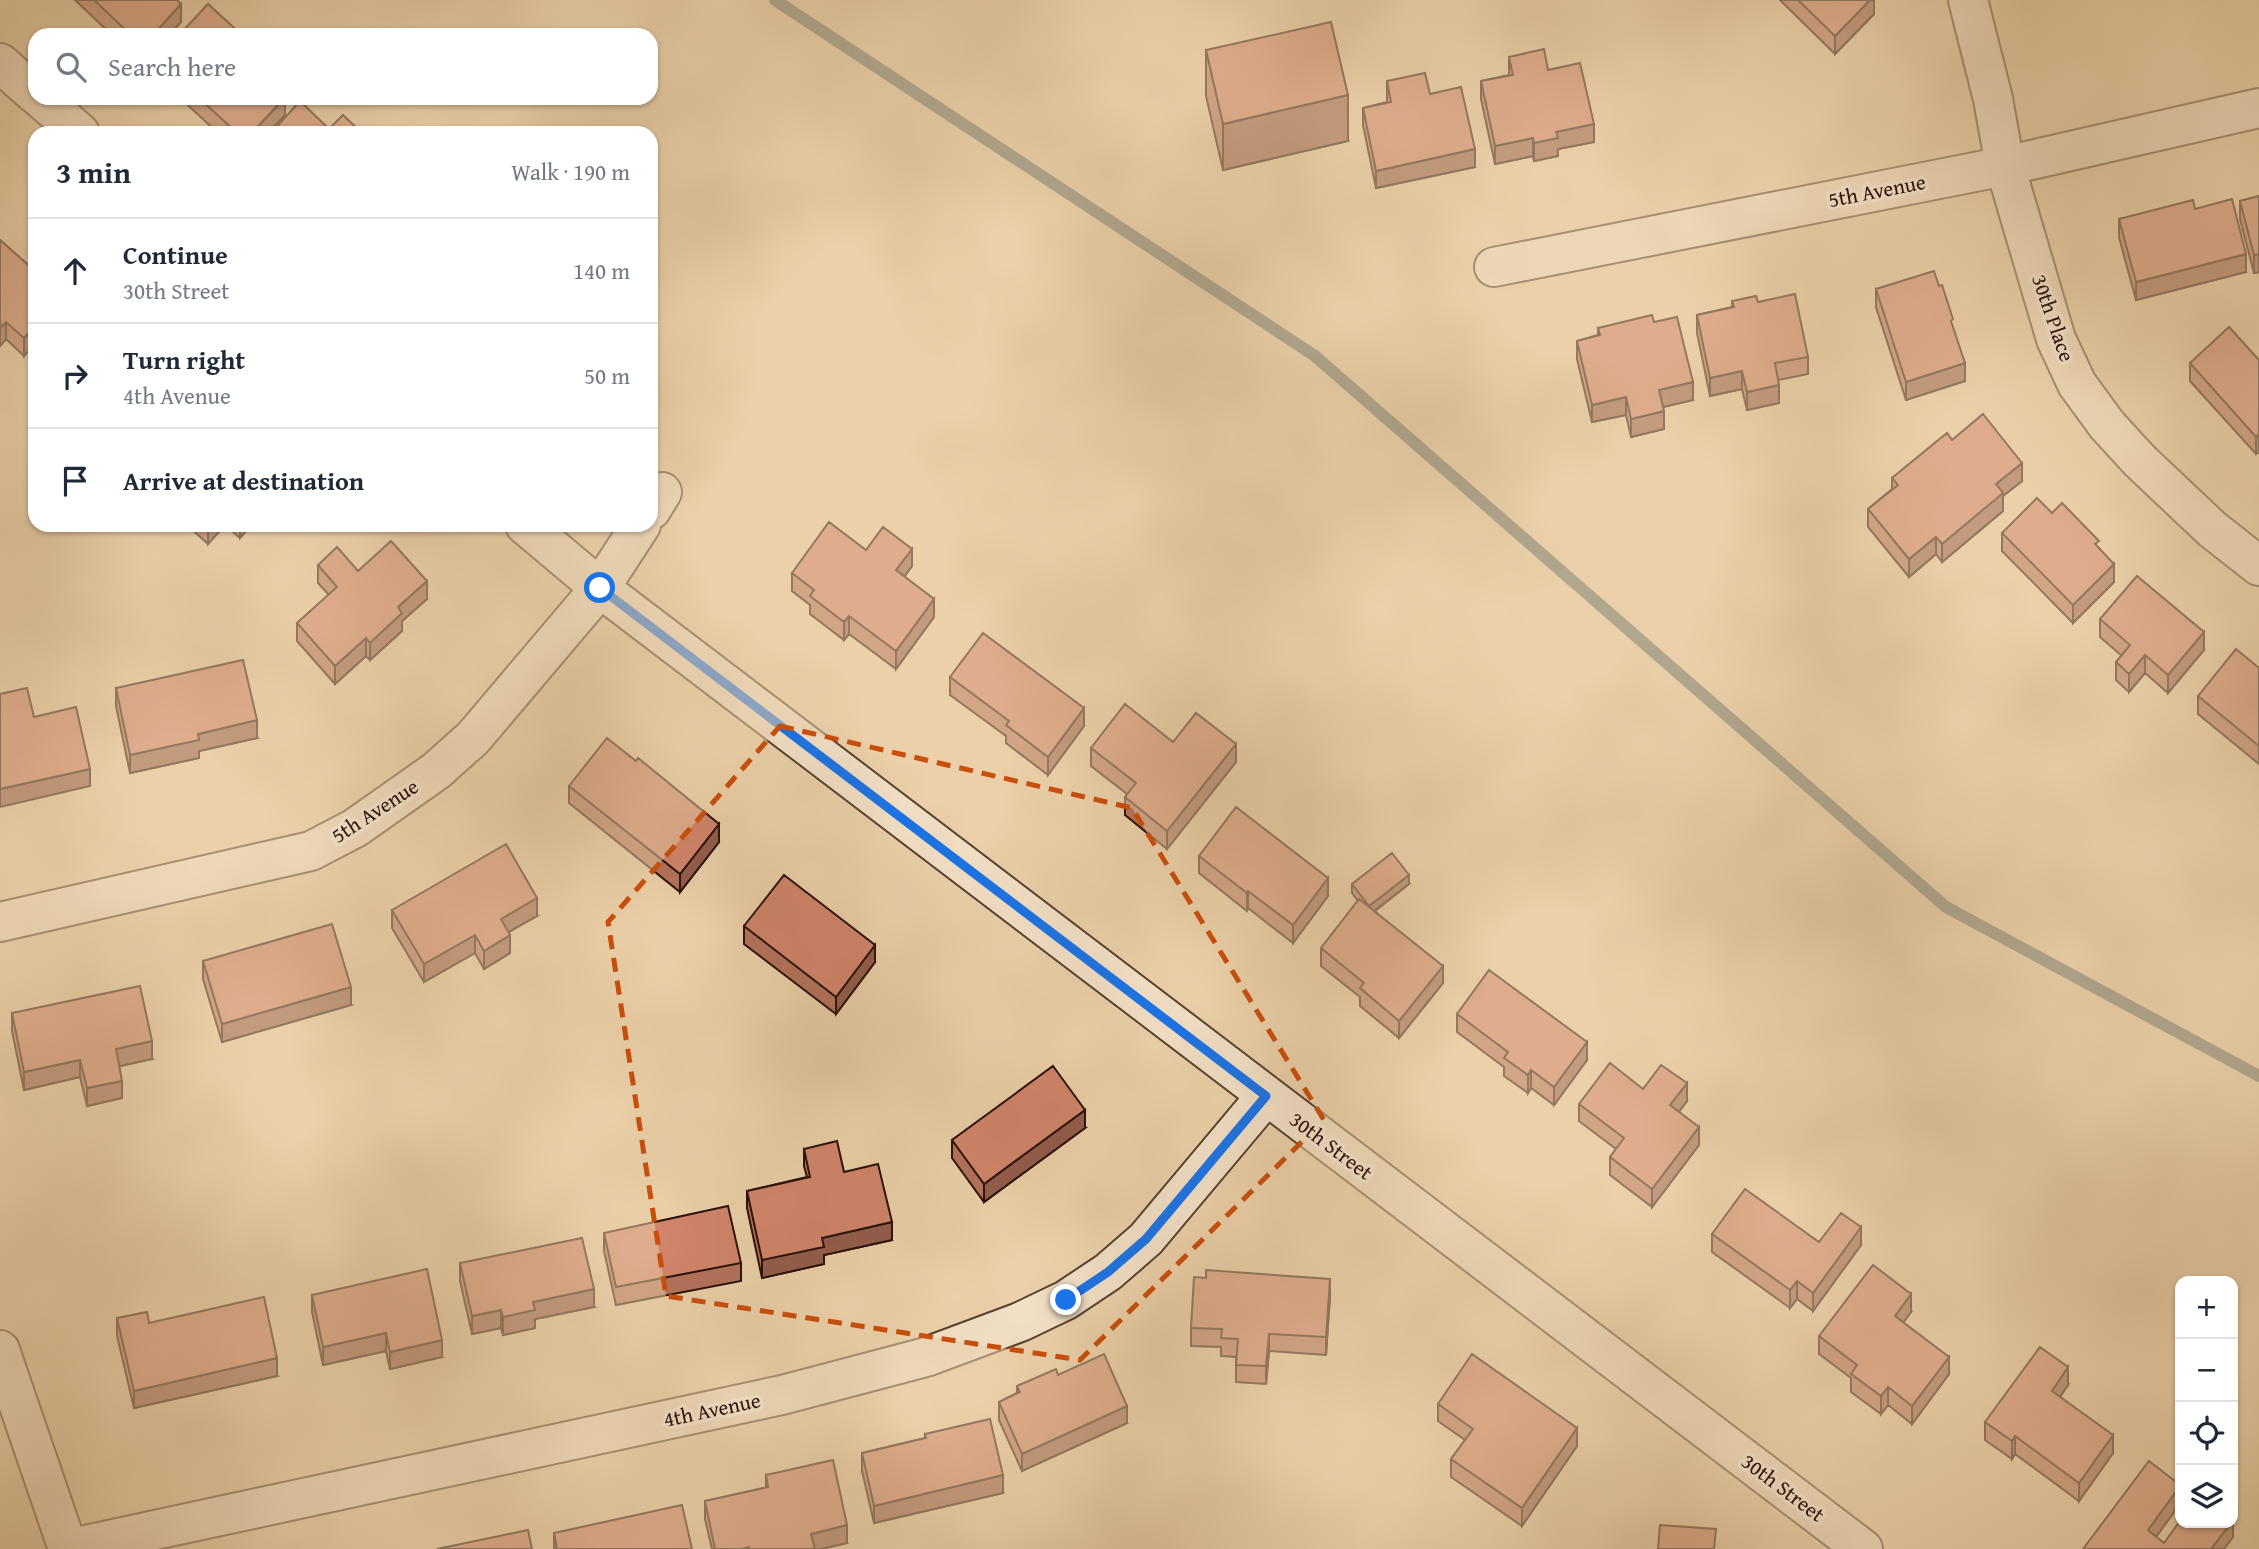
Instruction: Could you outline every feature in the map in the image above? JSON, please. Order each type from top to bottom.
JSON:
[{"type":"street","name":"30th Place","points":[[1968,0],[1993,99],[2005,166],[2056,339],[2077,384],[2107,425],[2140,461],[2213,529],[2259,566]]},
{"type":"street","points":[[0,63],[28,88]]},
{"type":"street","points":[[48,105],[72,126]]},
{"type":"street","name":"5th Avenue","points":[[1494,268],[2005,166],[2259,108]]},
{"type":"street","name":"30th Street","points":[[533,532],[600,588],[1863,1549]]},
{"type":"street","name":"5th Avenue","points":[[0,922],[311,850],[355,828],[436,771],[473,738],[600,588],[636,532]]},
{"type":"street","name":"4th Avenue","points":[[68,1549],[782,1395],[926,1357],[1020,1322],[1066,1300],[1108,1272],[1146,1239],[1266,1096]]},
{"type":"street","points":[[0,1350],[68,1549]]},
{"type":"highlighted area","points":[[780,726],[1132,808],[1324,1120],[1080,1360],[666,1296],[608,922]]},
{"type":"building","points":[[94,0],[177,0],[181,4],[159,28],[124,28]]},
{"type":"building","points":[[1798,0],[1870,0],[1835,36]]},
{"type":"building","points":[[208,4],[234,28],[186,28]]},
{"type":"building","points":[[1331,22],[1348,95],[1223,124],[1206,50]]},
{"type":"building","points":[[1544,49],[1548,70],[1580,63],[1594,124],[1556,132],[1558,138],[1534,143],[1533,138],[1495,146],[1481,81],[1513,75],[1509,57]]},
{"type":"building","points":[[1425,73],[1430,94],[1461,87],[1475,149],[1376,171],[1363,108],[1391,102],[1387,81]]},
{"type":"building","points":[[207,105],[278,105],[258,126],[229,126]]},
{"type":"building","points":[[296,105],[304,105],[326,126],[277,126]]},
{"type":"building","points":[[343,115],[355,126],[332,126]]},
{"type":"building","points":[[2259,196],[2259,254],[2254,255],[2240,201]]},
{"type":"building","points":[[2232,199],[2246,254],[2136,282],[2119,219],[2193,200],[2195,209]]},
{"type":"building","points":[[0,240],[28,265],[28,334],[24,338],[6,322],[0,328]]},
{"type":"building","points":[[1934,271],[1939,286],[1942,285],[1965,363],[1906,382],[1876,289]]},
{"type":"building","points":[[1795,294],[1808,357],[1775,363],[1779,385],[1747,392],[1742,371],[1710,378],[1697,315],[1734,307],[1732,301],[1756,296],[1758,302]]},
{"type":"building","points":[[1652,315],[1654,322],[1677,317],[1693,382],[1659,390],[1664,411],[1631,419],[1626,397],[1592,405],[1577,341],[1600,335],[1598,328]]},
{"type":"building","points":[[2229,327],[2259,360],[2259,434],[2256,437],[2190,363]]},
{"type":"building","points":[[1983,414],[2022,463],[1996,484],[2003,493],[1942,544],[1936,537],[1909,559],[1868,509],[1898,485],[1892,478],[1947,433],[1952,440]]},
{"type":"building","points":[[2037,498],[2052,513],[2062,503],[2099,541],[2095,544],[2114,564],[2073,605],[2002,533]]},
{"type":"building","points":[[829,522],[866,550],[883,527],[912,549],[896,570],[934,599],[896,651],[849,616],[844,622],[810,596],[814,590],[792,573]]},
{"type":"building","points":[[391,541],[427,581],[398,607],[402,613],[370,643],[366,638],[335,666],[297,623],[337,587],[318,565],[337,547],[358,571]]},
{"type":"building","points":[[2137,576],[2204,632],[2168,675],[2145,655],[2129,674],[2116,662],[2130,645],[2100,619]]},
{"type":"building","points":[[983,633],[1084,708],[1048,757],[1006,725],[1009,721],[950,677]]},
{"type":"building","points":[[2236,649],[2259,668],[2259,746],[2198,696]]},
{"type":"building","points":[[243,660],[257,720],[198,734],[199,740],[130,755],[116,688]]},
{"type":"building","points":[[27,688],[34,717],[76,707],[90,769],[0,789],[0,694]]},
{"type":"building","points":[[1125,704],[1173,742],[1196,713],[1236,744],[1167,831],[1125,797],[1136,783],[1091,748]]},
{"type":"building","points":[[607,738],[636,761],[638,758],[719,824],[680,874],[569,786]]},
{"type":"building","points":[[1236,807],[1328,878],[1293,925],[1199,856]]},
{"type":"building","points":[[506,844],[537,898],[501,919],[510,935],[484,951],[475,935],[424,964],[392,910]]},
{"type":"building","points":[[1392,853],[1409,875],[1369,906],[1352,884]]},
{"type":"building","points":[[784,875],[875,945],[836,997],[744,926]]},
{"type":"building","points":[[1359,899],[1443,966],[1399,1021],[1360,988],[1364,983],[1321,948]]},
{"type":"building","points":[[332,924],[351,987],[222,1024],[203,961]]},
{"type":"building","points":[[1489,970],[1587,1042],[1554,1087],[1531,1070],[1528,1075],[1504,1058],[1508,1052],[1457,1014]]},
{"type":"building","points":[[140,986],[152,1041],[116,1049],[122,1081],[87,1088],[80,1060],[24,1072],[12,1013]]},
{"type":"building","points":[[1610,1063],[1643,1089],[1661,1065],[1687,1083],[1670,1105],[1699,1127],[1652,1189],[1610,1157],[1624,1138],[1579,1104]]},
{"type":"building","points":[[1053,1066],[1085,1110],[984,1184],[952,1140]]},
{"type":"building","points":[[837,1141],[844,1172],[878,1164],[892,1222],[822,1238],[824,1247],[762,1260],[747,1191],[810,1177],[804,1149]]},
{"type":"building","points":[[1745,1189],[1819,1242],[1841,1213],[1861,1227],[1813,1293],[1797,1281],[1790,1290],[1712,1234]]},
{"type":"building","points":[[728,1206],[741,1263],[616,1287],[604,1233]]},
{"type":"building","points":[[582,1238],[594,1289],[533,1302],[535,1310],[503,1317],[501,1310],[472,1316],[460,1263]]},
{"type":"building","points":[[1873,1265],[1911,1294],[1895,1316],[1949,1357],[1912,1406],[1888,1387],[1881,1396],[1851,1374],[1857,1365],[1819,1336]]},
{"type":"building","points":[[427,1269],[442,1340],[390,1352],[386,1333],[323,1347],[312,1295]]},
{"type":"building","points":[[1206,1270],[1330,1279],[1326,1337],[1269,1334],[1266,1366],[1236,1365],[1238,1339],[1221,1338],[1222,1329],[1191,1328],[1194,1277],[1206,1278]]},
{"type":"building","points":[[264,1297],[277,1358],[134,1391],[117,1318],[147,1312],[149,1323]]},
{"type":"building","points":[[2040,1347],[2068,1367],[2052,1391],[2113,1435],[2079,1483],[2015,1436],[2012,1441],[1985,1422]]},
{"type":"building","points":[[1104,1354],[1127,1406],[1022,1454],[999,1402],[1020,1392],[1017,1386],[1056,1369],[1058,1375]]},
{"type":"building","points":[[1472,1354],[1577,1428],[1522,1508],[1451,1459],[1473,1429],[1438,1404]]},
{"type":"building","points":[[990,1419],[1003,1475],[874,1506],[862,1453],[926,1438],[925,1434]]},
{"type":"building","points":[[833,1460],[847,1525],[811,1534],[815,1549],[715,1549],[705,1501],[768,1487],[766,1475]]},
{"type":"building","points":[[2149,1461],[2175,1481],[2175,1493],[2148,1530],[2164,1543],[2175,1528],[2227,1528],[2211,1549],[2083,1549]]},
{"type":"building","points":[[682,1505],[692,1549],[557,1549],[554,1533]]},
{"type":"building","points":[[1660,1525],[1716,1529],[1714,1549],[1658,1549]]},
{"type":"building","points":[[528,1530],[532,1549],[437,1549]]},
{"type":"waterway","points":[[775,0],[1315,356],[1946,907],[2259,1076]]},
{"type":"route","points":[[600,588],[1266,1096],[1146,1239],[1108,1272],[1066,1300]]}]
